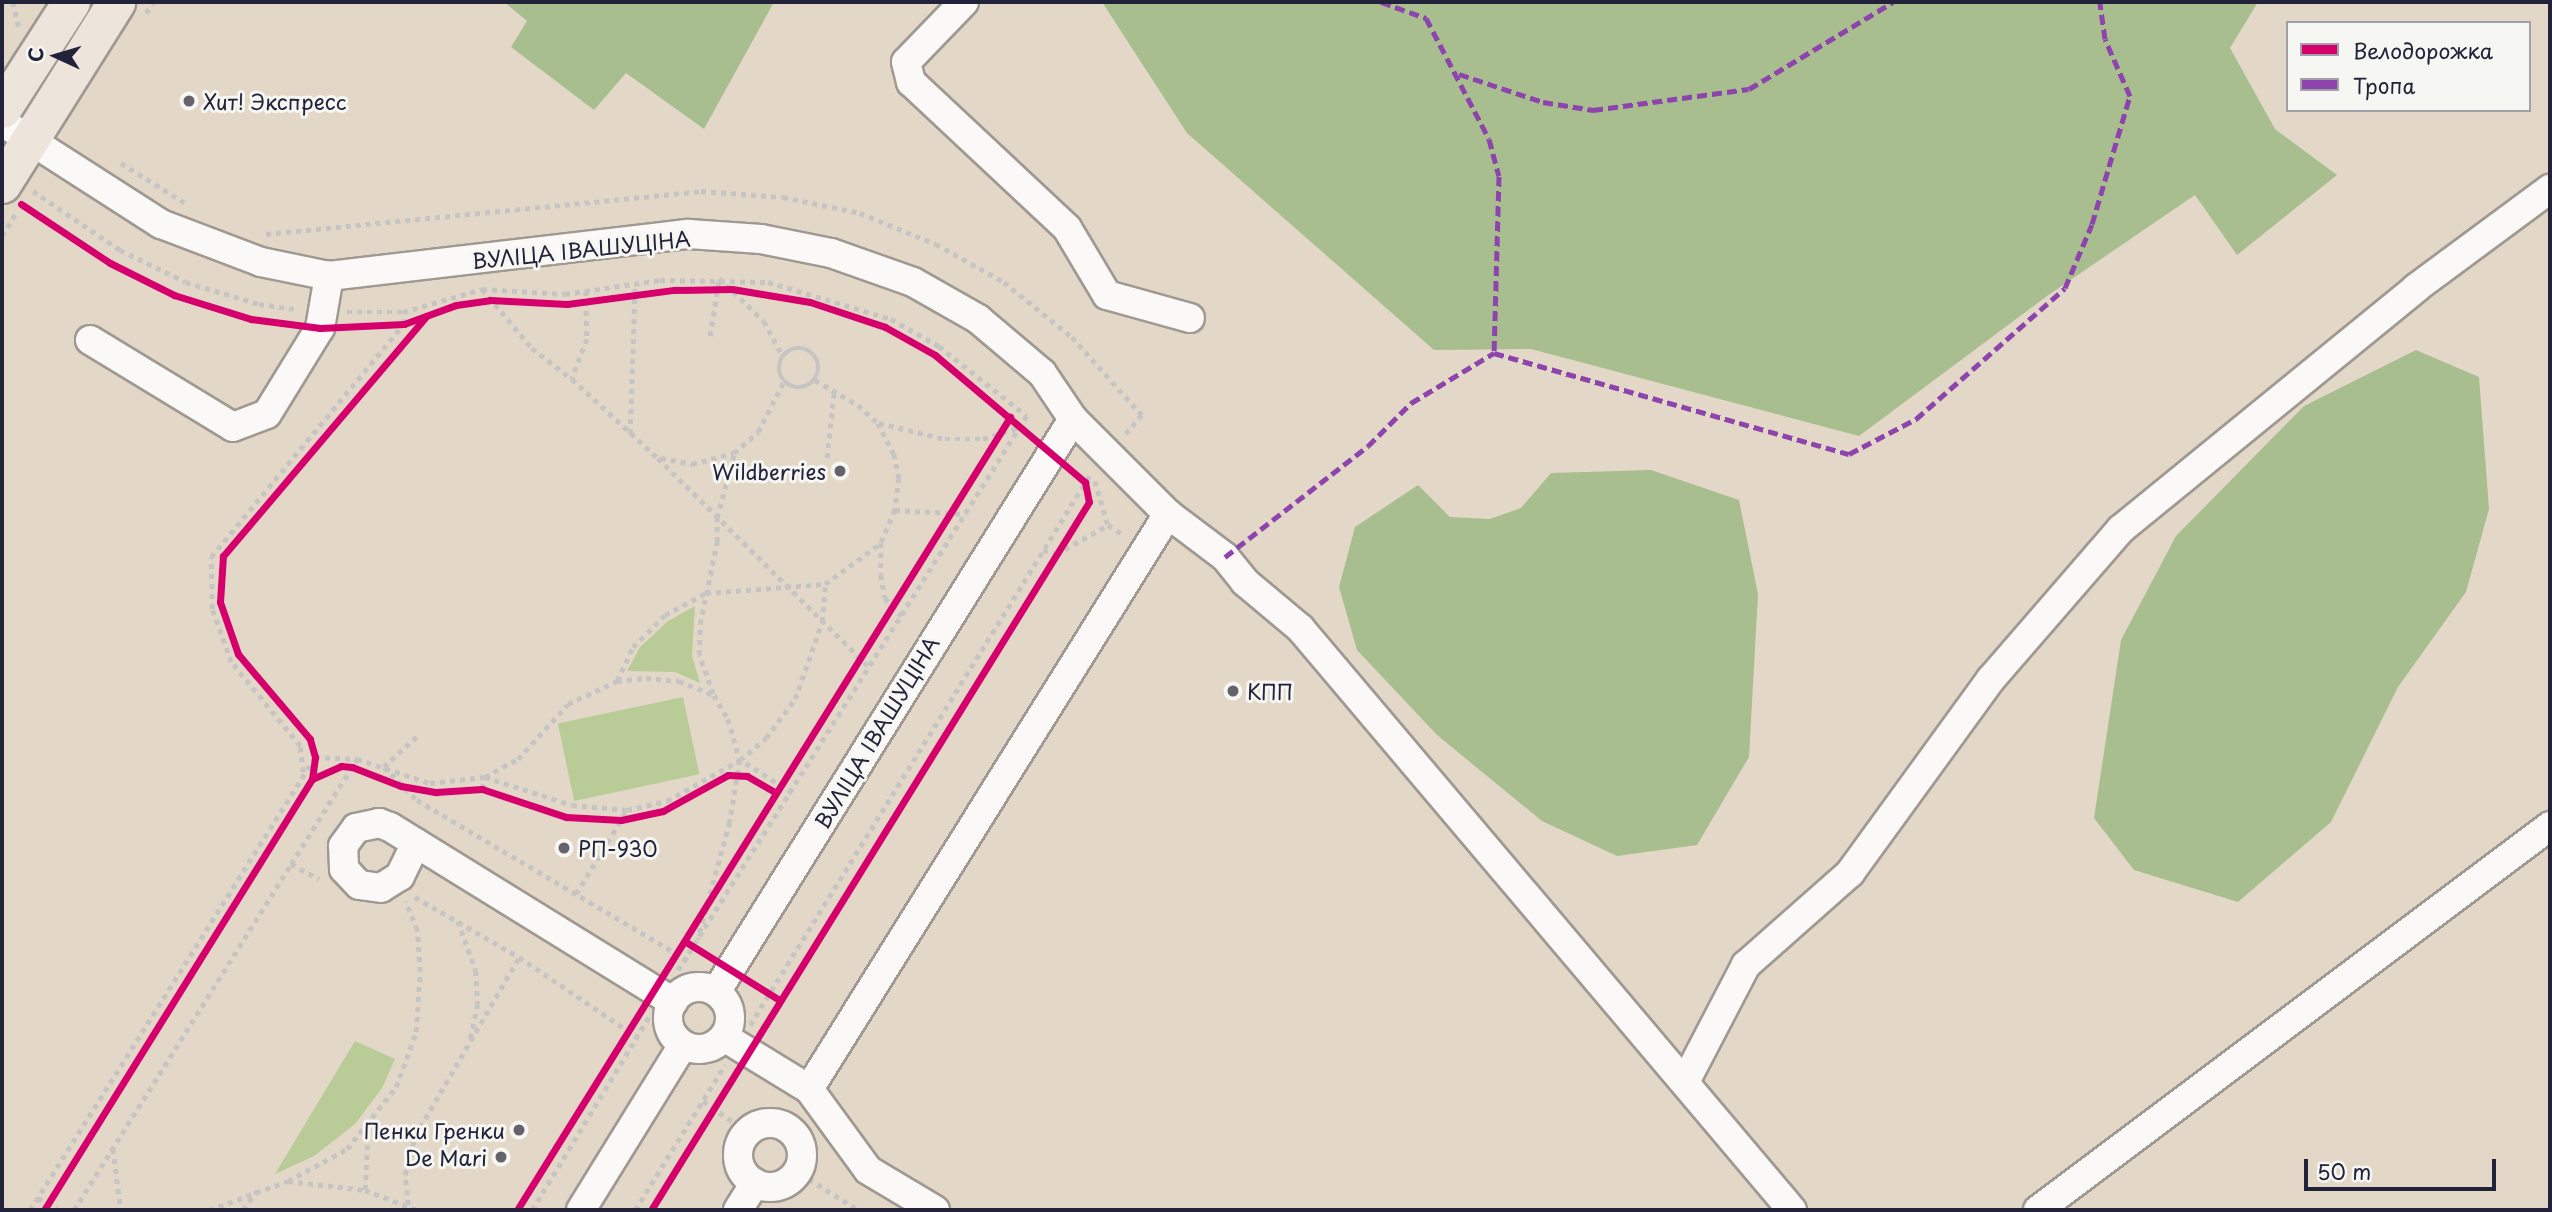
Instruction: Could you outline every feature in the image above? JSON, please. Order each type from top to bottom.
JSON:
[{"type":"main road","points":[[2,110],[71,2]]},
{"type":"main road","points":[[18,192],[28,139],[117,2]]},
{"type":"street","points":[[964,2],[906,62],[911,82],[1067,228],[1107,295],[1190,318]]},
{"type":"street","name":"ВУЛІЦА ІВАШУЦІНА","points":[[28,139],[161,224],[202,243],[329,276],[689,234],[761,239],[831,253],[913,282],[978,319],[1042,373],[1073,419],[723,981]]},
{"type":"street","points":[[1685,1082],[1746,965],[1850,873],[1991,679],[2120,529],[2416,288],[2550,189]]},
{"type":"street","points":[[90,340],[233,427],[268,414],[320,328],[329,276]]},
{"type":"street","points":[[1073,419],[1100,463],[1225,557],[1245,582],[1300,628],[1792,1210]]},
{"type":"street","points":[[809,1089],[1168,514]]},
{"type":"street","points":[[2038,1210],[2550,826]]},
{"type":"street","points":[[416,843],[662,995],[723,981],[736,1045]]},
{"type":"street","points":[[662,995],[669,1025],[683,1045],[706,1049],[736,1045],[809,1089],[868,1170],[934,1210]]},
{"type":"street","points":[[581,1210],[683,1045]]},
{"type":"path","points":[[13,2],[21,35]]},
{"type":"path","points":[[114,159],[191,206]]},
{"type":"path","points":[[258,234],[701,191],[783,197],[860,213],[936,244],[1004,282],[1072,337],[1142,415],[1085,482],[635,1210]]},
{"type":"path","points":[[18,192],[32,212]]},
{"type":"path","points":[[2,236],[18,192]]},
{"type":"path","points":[[18,192],[120,250],[186,282],[259,304],[323,313],[402,312],[482,289],[586,291],[635,284],[719,278],[768,282],[891,319],[939,346],[1027,416],[688,960],[662,995],[629,1028],[580,1110]]},
{"type":"path","points":[[710,336],[715,289],[719,278]]},
{"type":"path","points":[[719,278],[764,321],[783,357],[780,374],[784,382],[800,388],[815,380],[819,363],[807,350],[799,349],[783,357]]},
{"type":"path","points":[[630,435],[635,284]]},
{"type":"path","points":[[482,289],[532,348],[572,379],[658,458],[870,668]]},
{"type":"path","points":[[661,292],[732,289],[810,302],[885,327],[935,355],[967,382]]},
{"type":"path","points":[[572,379],[587,338],[586,291]]},
{"type":"path","points":[[623,297],[648,294]]},
{"type":"path","points":[[390,324],[404,324],[456,306],[490,300],[567,304],[600,300]]},
{"type":"path","points":[[303,772],[300,746],[231,662],[212,609],[211,557],[404,324],[402,312]]},
{"type":"path","points":[[815,380],[834,390],[878,423],[945,439],[998,436],[1020,426]]},
{"type":"path","points":[[658,458],[692,464],[734,453],[758,432],[784,382]]},
{"type":"path","points":[[827,458],[834,390]]},
{"type":"path","points":[[991,447],[1010,417],[1085,482],[1089,502]]},
{"type":"path","points":[[223,556],[339,420]]},
{"type":"path","points":[[878,423],[894,454],[899,478],[894,510],[881,543],[881,575],[892,607],[902,616]]},
{"type":"path","points":[[696,947],[730,822],[740,761],[728,719],[714,695],[699,655],[718,518],[734,453]]},
{"type":"path","points":[[1100,463],[1108,525]]},
{"type":"path","points":[[943,524],[957,502]]},
{"type":"path","points":[[894,510],[966,514]]},
{"type":"path","points":[[1108,525],[1146,549]]},
{"type":"path","points":[[1043,550],[1056,554],[1108,525]]},
{"type":"path","points":[[1049,566],[1069,533]]},
{"type":"path","points":[[617,681],[633,647],[665,615],[706,593],[738,587],[793,589],[825,584],[881,543]]},
{"type":"path","points":[[222,567],[220,602],[238,654],[287,713]]},
{"type":"path","points":[[315,757],[357,760],[430,783],[485,778],[572,805],[627,810],[667,801],[740,761],[766,738],[795,699],[822,622],[825,584]]},
{"type":"path","points":[[885,617],[899,595]]},
{"type":"path","points":[[852,669],[866,647]]},
{"type":"path","points":[[482,789],[485,778],[519,759],[568,704],[617,681],[646,678],[679,681],[714,695]]},
{"type":"path","points":[[384,767],[417,737]]},
{"type":"path","points":[[158,1027],[312,779],[315,757],[312,748]]},
{"type":"path","points":[[30,1210],[303,772],[315,757]]},
{"type":"path","points":[[74,1210],[357,760]]},
{"type":"path","points":[[740,761],[792,793]]},
{"type":"path","points":[[332,769],[352,767],[401,786],[436,792],[482,789],[494,793]]},
{"type":"path","points":[[384,767],[416,800],[688,960]]},
{"type":"path","points":[[737,774],[775,792],[786,775]]},
{"type":"path","points":[[607,820],[621,820],[663,811],[737,774]]},
{"type":"path","points":[[576,894],[627,810]]},
{"type":"path","points":[[736,1045],[778,999],[866,858]]},
{"type":"path","points":[[291,864],[327,883]]},
{"type":"path","points":[[532,1210],[640,1039],[662,995],[675,953],[687,942],[727,873]]},
{"type":"path","points":[[209,1210],[288,1181],[347,1149],[368,1126],[396,1087],[416,1032],[420,972],[416,930],[401,888]]},
{"type":"path","points":[[412,895],[519,957],[629,1028],[640,1039]]},
{"type":"path","points":[[458,921],[476,971],[478,1004],[469,1045]]},
{"type":"path","points":[[687,942],[696,947],[723,981],[778,999]]},
{"type":"path","points":[[408,1205],[405,1175],[415,1136],[519,957]]},
{"type":"path","points":[[707,1121],[721,1098]]},
{"type":"path","points":[[703,1101],[735,1123]]},
{"type":"path","points":[[764,1109],[777,1109],[801,1120],[814,1143],[816,1156],[809,1179],[800,1191],[776,1201],[747,1197],[725,1168],[726,1142],[735,1123],[764,1109]]},
{"type":"path","points":[[365,1190],[368,1126]]},
{"type":"path","points":[[113,1148],[121,1210]]},
{"type":"path","points":[[809,1179],[858,1210]]},
{"type":"path","points":[[288,1181],[365,1190],[417,1210]]},
{"type":"path","points":[[243,1210],[258,1190]]},
{"type":"path","points":[[46,1207],[55,1192]]},
{"type":"path","points":[[38,1198],[46,1207],[59,1210]]},
{"type":"green space","points":[[504,2],[774,2],[704,129],[626,73],[594,110],[511,47],[527,21]]},
{"type":"green space","points":[[1102,2],[2258,2],[2230,48],[2275,129],[2337,175],[2237,255],[2195,195],[2047,296],[1859,436],[1531,349],[1434,350],[1187,133]]},
{"type":"green space","points":[[2416,350],[2479,377],[2489,509],[2466,592],[2398,687],[2331,822],[2238,902],[2134,870],[2094,818],[2121,640],[2176,536],[2304,406]]},
{"type":"green space","points":[[1651,470],[1739,500],[1758,594],[1749,757],[1697,845],[1617,856],[1542,821],[1437,735],[1357,650],[1339,587],[1355,527],[1418,485],[1450,517],[1490,519],[1521,508],[1551,473]]},
{"type":"green space","points":[[695,606],[692,656],[700,683],[675,672],[627,671],[640,647],[668,621]]},
{"type":"green space","points":[[683,697],[699,774],[574,801],[558,724]]},
{"type":"green space","points":[[355,1041],[395,1059],[382,1088],[355,1124],[314,1156],[275,1174]]},
{"type":"marked path","points":[[1381,2],[1426,18],[1489,139],[1499,176],[1494,353]]},
{"type":"marked path","points":[[1459,74],[1543,102],[1593,110],[1749,89],[1893,2]]},
{"type":"marked path","points":[[1225,557],[1368,446],[1411,403],[1494,353],[1849,454],[1916,419],[2065,288],[2092,224],[2130,96],[2105,39],[2100,2]]},
{"type":"cycle path","points":[[21,204],[110,263],[174,295],[251,319],[320,328],[404,324],[456,305],[490,300],[567,304],[674,290],[732,289],[810,302],[885,327],[935,355],[1085,482],[1089,502],[651,1210]]},
{"type":"cycle path","points":[[312,779],[315,757],[310,739],[238,654],[220,602],[223,556],[426,317]]},
{"type":"cycle path","points":[[517,1210],[1010,417]]},
{"type":"cycle path","points":[[44,1210],[312,779],[341,766],[352,767],[401,786],[436,792],[482,789],[566,817],[621,820],[663,811],[728,775],[747,776],[775,792]]},
{"type":"cycle path","points":[[686,942],[778,999]]},
{"type":"place","name":"Хит! Экспресс","points":[[189,101]]},
{"type":"place","name":"Wildberries","points":[[840,471]]},
{"type":"place","name":"КПП","points":[[1233,691]]},
{"type":"place","name":"РП-930","points":[[564,848]]},
{"type":"place","name":"Пенки Гренки","points":[[519,1130]]},
{"type":"place","name":"De Mari","points":[[501,1157]]}]
